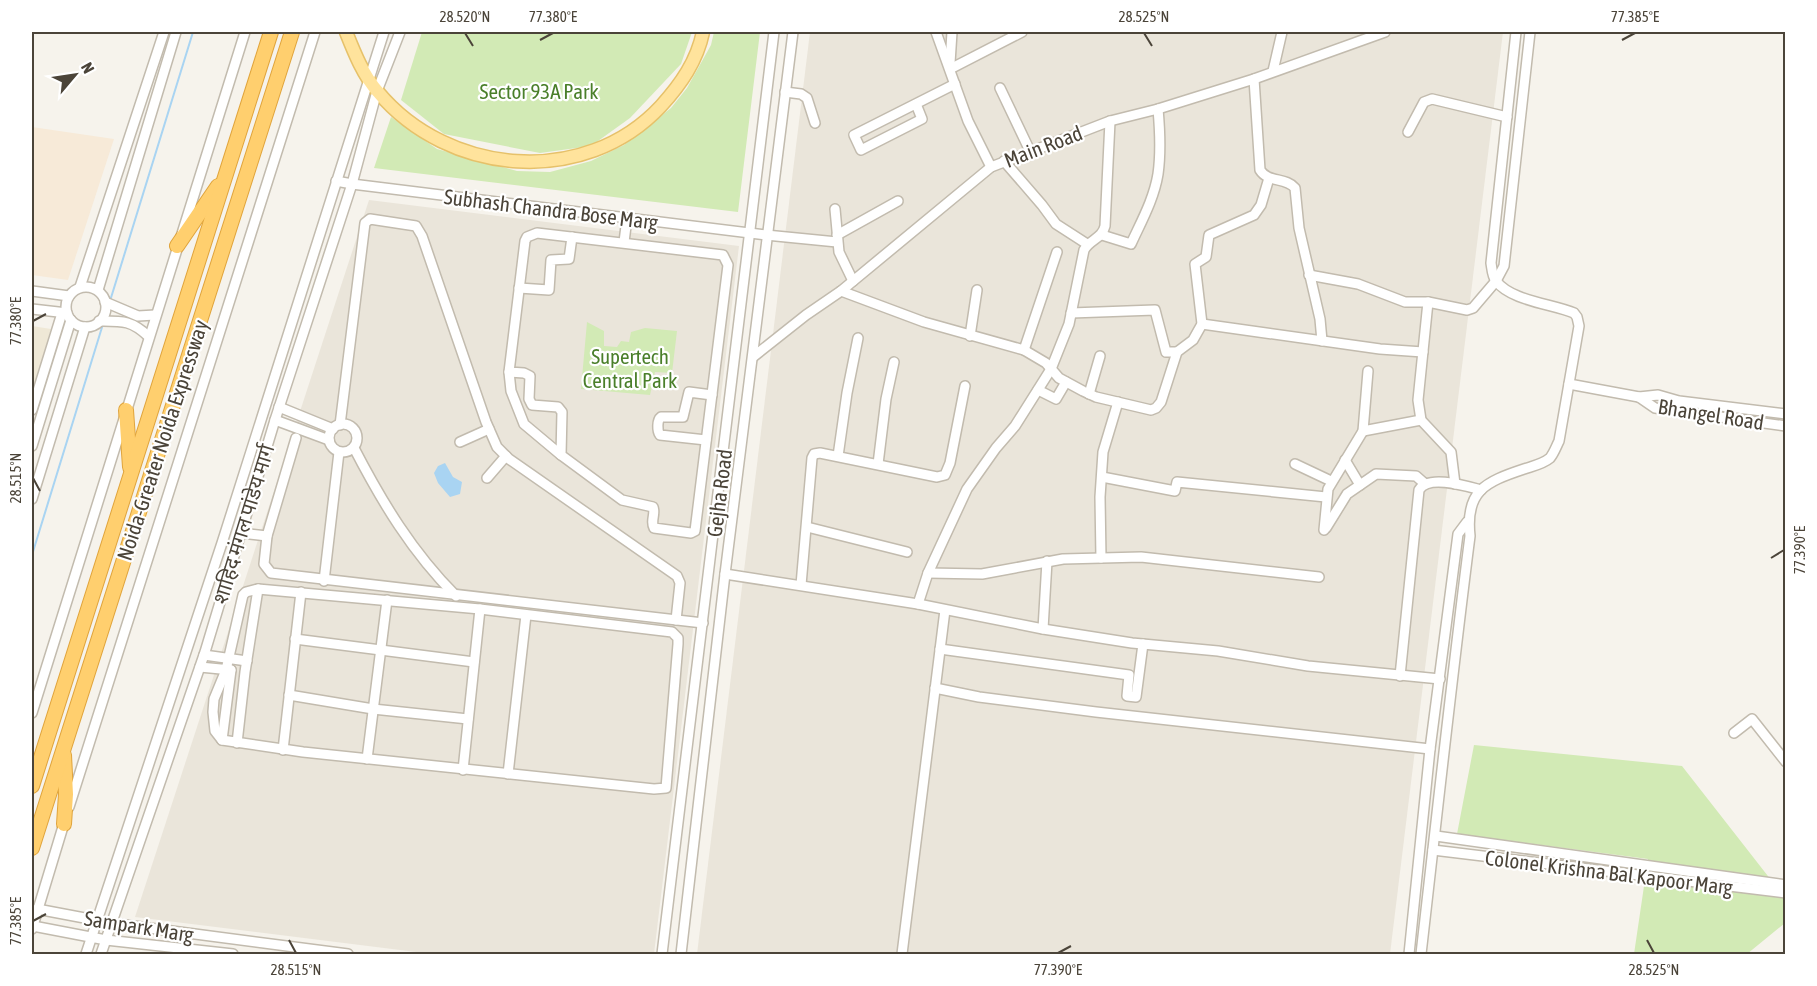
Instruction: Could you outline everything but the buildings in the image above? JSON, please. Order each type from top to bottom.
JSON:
[{"type":"highway","name":"Noida-Greater Noida Expressway","points":[[32,786],[272,32]]},
{"type":"highway","name":"Noida-Greater Noida Expressway","points":[[32,848],[292,32]]},
{"type":"highway","points":[[177,246],[227,172]]},
{"type":"highway","points":[[126,410],[130,476]]},
{"type":"highway","points":[[63,750],[66,794],[64,824]]},
{"type":"main road","points":[[346,32],[359,63],[377,91],[421,131],[454,148],[481,157],[527,163],[565,159],[592,152],[621,139],[649,119],[673,93],[690,69],[703,32]]},
{"type":"street","points":[[32,446],[67,315],[66,304],[69,296],[80,287],[122,143],[164,32]]},
{"type":"street","points":[[98,290],[176,32]]},
{"type":"street","points":[[32,713],[148,336],[245,32]]},
{"type":"street","points":[[32,927],[315,32]]},
{"type":"street","points":[[86,954],[218,554],[384,32]]},
{"type":"street","name":"शाहिद मंगल पांडेय मार्ग","points":[[101,954],[204,655],[279,407],[352,184],[377,91],[400,32]]},
{"type":"street","name":"Gejha Road","points":[[662,954],[774,32]]},
{"type":"street","name":"Gejha Road","points":[[681,954],[766,235],[793,32]]},
{"type":"street","points":[[936,32],[968,121],[991,167]]},
{"type":"street","points":[[950,69],[952,32]]},
{"type":"street","points":[[950,69],[1022,32]]},
{"type":"street","points":[[1273,71],[1282,32]]},
{"type":"street","name":"Main Road","points":[[753,357],[806,315],[841,291],[991,167],[1110,121],[1158,109],[1254,79],[1385,32]]},
{"type":"street","points":[[1409,954],[1430,749],[1439,694],[1458,534],[1467,522],[1471,506],[1481,490],[1504,476],[1541,463],[1554,453],[1559,441],[1579,326],[1578,317],[1568,311],[1519,296],[1496,281],[1491,263],[1516,32]]},
{"type":"street","points":[[1309,275],[1358,284],[1405,302],[1428,302],[1470,309],[1496,281],[1504,266],[1530,32]]},
{"type":"street","points":[[1254,79],[1259,165],[1263,175],[1289,182],[1295,188],[1299,228],[1320,319],[1322,341]]},
{"type":"street","points":[[916,104],[922,119],[861,150],[854,135],[916,104],[956,84]]},
{"type":"street","points":[[1000,88],[1030,151]]},
{"type":"street","points":[[785,92],[801,94],[807,98],[815,123]]},
{"type":"street","points":[[1408,132],[1424,102],[1432,99],[1507,117]]},
{"type":"street","points":[[1102,235],[1131,244],[1149,204],[1157,176],[1160,132],[1158,109]]},
{"type":"street","points":[[918,604],[928,573],[967,489],[1015,426],[1051,369],[1069,324],[1084,250],[1087,244],[1102,235],[1106,226],[1110,121]]},
{"type":"street","points":[[1004,161],[1056,225],[1087,244]]},
{"type":"street","points":[[841,291],[905,316],[1024,350],[1036,355],[1059,378],[1089,394],[1144,409],[1156,408],[1161,402],[1177,352],[1193,340],[1202,324],[1195,264],[1206,257],[1208,239],[1212,233],[1245,219],[1259,210],[1269,178]]},
{"type":"street","name":"Subhash Chandra Bose Marg","points":[[336,181],[766,235],[837,238]]},
{"type":"street","points":[[837,238],[898,201]]},
{"type":"street","points":[[836,209],[837,238],[842,259],[853,281]]},
{"type":"street","points":[[624,242],[627,218]]},
{"type":"street","points":[[329,440],[336,427],[365,223],[370,219],[412,224],[419,229],[497,447],[506,456],[677,576],[680,583],[676,620]]},
{"type":"street","points":[[537,233],[572,237],[723,255],[726,258],[728,265],[697,530],[692,533],[654,528],[652,524],[653,507],[622,500],[561,455],[524,424],[511,391],[509,372],[527,237],[537,233]]},
{"type":"street","points":[[519,288],[549,290],[551,260],[569,259],[572,237]]},
{"type":"street","points":[[1024,350],[1057,252]]},
{"type":"street","points":[[32,309],[67,315],[85,327],[93,326],[104,316],[105,302],[98,290],[80,287]]},
{"type":"street","points":[[970,336],[977,290]]},
{"type":"street","points":[[32,291],[69,296]]},
{"type":"street","points":[[105,302],[138,316],[155,315]]},
{"type":"street","points":[[1428,302],[1418,400],[1421,420],[1451,453],[1455,484]]},
{"type":"street","points":[[1071,313],[1155,310],[1166,352],[1177,352]]},
{"type":"street","points":[[32,410],[67,315]]},
{"type":"street","points":[[99,321],[126,322],[148,336]]},
{"type":"street","points":[[1202,324],[1380,350],[1423,352]]},
{"type":"street","points":[[32,499],[85,327]]},
{"type":"street","points":[[838,456],[858,338]]},
{"type":"street","points":[[1089,394],[1100,356]]},
{"type":"street","points":[[716,358],[735,358]]},
{"type":"street","points":[[878,464],[886,399],[894,362]]},
{"type":"street","points":[[1368,371],[1363,431],[1331,481],[1326,497],[1324,530],[1347,494],[1376,474],[1416,476],[1424,483],[1455,484],[1481,490]]},
{"type":"street","points":[[509,372],[524,373],[530,376],[529,399],[532,405],[558,407],[562,412],[561,455]]},
{"type":"street","points":[[1038,390],[1056,399],[1066,382]]},
{"type":"street","name":"Bhangel Road","points":[[1569,384],[1639,397],[1658,395],[1785,414]]},
{"type":"street","points":[[801,585],[812,458],[817,453],[938,477],[945,475],[955,442],[965,386]]},
{"type":"street","points":[[706,440],[660,435],[658,420],[660,417],[683,417],[689,392],[712,395]]},
{"type":"street","name":"Bhangel Road","points":[[1639,397],[1655,408],[1785,426]]},
{"type":"street","points":[[1678,411],[1680,400]]},
{"type":"street","points":[[1101,558],[1103,452],[1118,402]]},
{"type":"street","points":[[279,407],[307,420],[336,427],[348,425],[354,429],[357,437],[354,448],[385,506],[408,542],[456,596]]},
{"type":"street","points":[[275,420],[300,435],[329,440]]},
{"type":"street","points":[[307,420],[267,536],[264,564],[271,573],[324,581],[703,623]]},
{"type":"street","points":[[1363,431],[1421,420]]},
{"type":"street","points":[[460,442],[489,429]]},
{"type":"street","points":[[329,440],[332,447],[339,452],[347,452],[354,448]]},
{"type":"street","points":[[324,581],[339,452]]},
{"type":"street","points":[[486,478],[506,456]]},
{"type":"street","points":[[1345,460],[1360,485]]},
{"type":"street","points":[[1295,464],[1331,481]]},
{"type":"street","points":[[1102,477],[1175,491],[1177,482],[1326,497]]},
{"type":"street","points":[[1400,676],[1419,490],[1424,483]]},
{"type":"street","points":[[1421,954],[1470,536],[1467,522]]},
{"type":"street","points":[[807,527],[908,552]]},
{"type":"street","points":[[241,533],[267,536]]},
{"type":"street","points":[[928,573],[982,574],[1047,561],[1141,557],[1318,577]]},
{"type":"street","points":[[1043,628],[1047,561]]},
{"type":"street","points":[[725,574],[918,604],[1143,644],[1218,651],[1308,666],[1440,679]]},
{"type":"street","points":[[237,743],[258,589]]},
{"type":"street","points":[[258,589],[480,609],[672,632],[678,638],[678,644],[664,789],[463,770],[283,750],[222,740],[227,658],[243,595],[246,591],[258,589]]},
{"type":"street","points":[[283,750],[301,592]]},
{"type":"street","points":[[367,759],[387,600]]},
{"type":"street","points":[[463,770],[480,609]]},
{"type":"street","points":[[902,954],[945,610]]},
{"type":"street","points":[[508,774],[526,615]]},
{"type":"street","points":[[295,639],[474,662]]},
{"type":"street","points":[[940,649],[1129,675],[1127,696],[1136,697],[1143,644]]},
{"type":"street","points":[[204,655],[247,661]]},
{"type":"street","points":[[200,667],[245,672]]},
{"type":"street","points":[[935,688],[979,697],[1096,712],[1430,749]]},
{"type":"street","points":[[1439,694],[1450,696]]},
{"type":"street","points":[[289,695],[373,709],[468,719]]},
{"type":"street","points":[[673,707],[692,709]]},
{"type":"street","points":[[1734,733],[1752,719],[1785,762]]},
{"type":"street","points":[[671,723],[690,723]]},
{"type":"street","points":[[1428,768],[1441,769]]},
{"type":"street","points":[[1436,836],[1785,885]]},
{"type":"street","name":"Colonel Krishna Bal Kapoor Marg","points":[[1433,850],[1785,893]]},
{"type":"street","name":"Sampark Marg","points":[[37,909],[111,924],[348,954]]},
{"type":"street","name":"Sampark Marg","points":[[32,927],[106,940],[233,954]]},
{"type":"shaded area","points":[[810,32],[1503,32],[1390,954],[697,954]]},
{"type":"shaded area","points":[[32,127],[114,139],[68,280],[32,275]]},
{"type":"shaded area","points":[[369,200],[739,246],[654,954],[432,954],[135,917]]},
{"type":"shaded area","points":[[32,326],[51,329],[32,393]]},
{"type":"green space","name":"Sector 93A Park","points":[[422,32],[692,32],[681,64],[630,118],[591,146],[540,153],[444,134],[401,100]]},
{"type":"green space","points":[[714,32],[760,32],[738,212],[374,168],[391,117],[437,149],[517,171],[550,172],[591,161],[624,145],[671,108],[687,88],[711,45]]},
{"type":"green space","name":"Supertech Central Park","points":[[587,322],[604,331],[604,346],[617,347],[621,341],[629,342],[631,332],[645,328],[677,331],[672,373],[655,372],[650,395],[581,389]]},
{"type":"green space","points":[[1474,745],[1682,766],[1785,898],[1785,923],[1747,954],[1634,954],[1648,859],[1457,834]]},
{"type":"water","points":[[445,463],[453,477],[462,482],[460,494],[450,497],[438,483],[434,473],[438,466]]},
{"type":"waterway","points":[[110,301],[193,32]]},
{"type":"waterway","points":[[105,318],[109,307]]},
{"type":"waterway","points":[[32,555],[103,324]]}]
